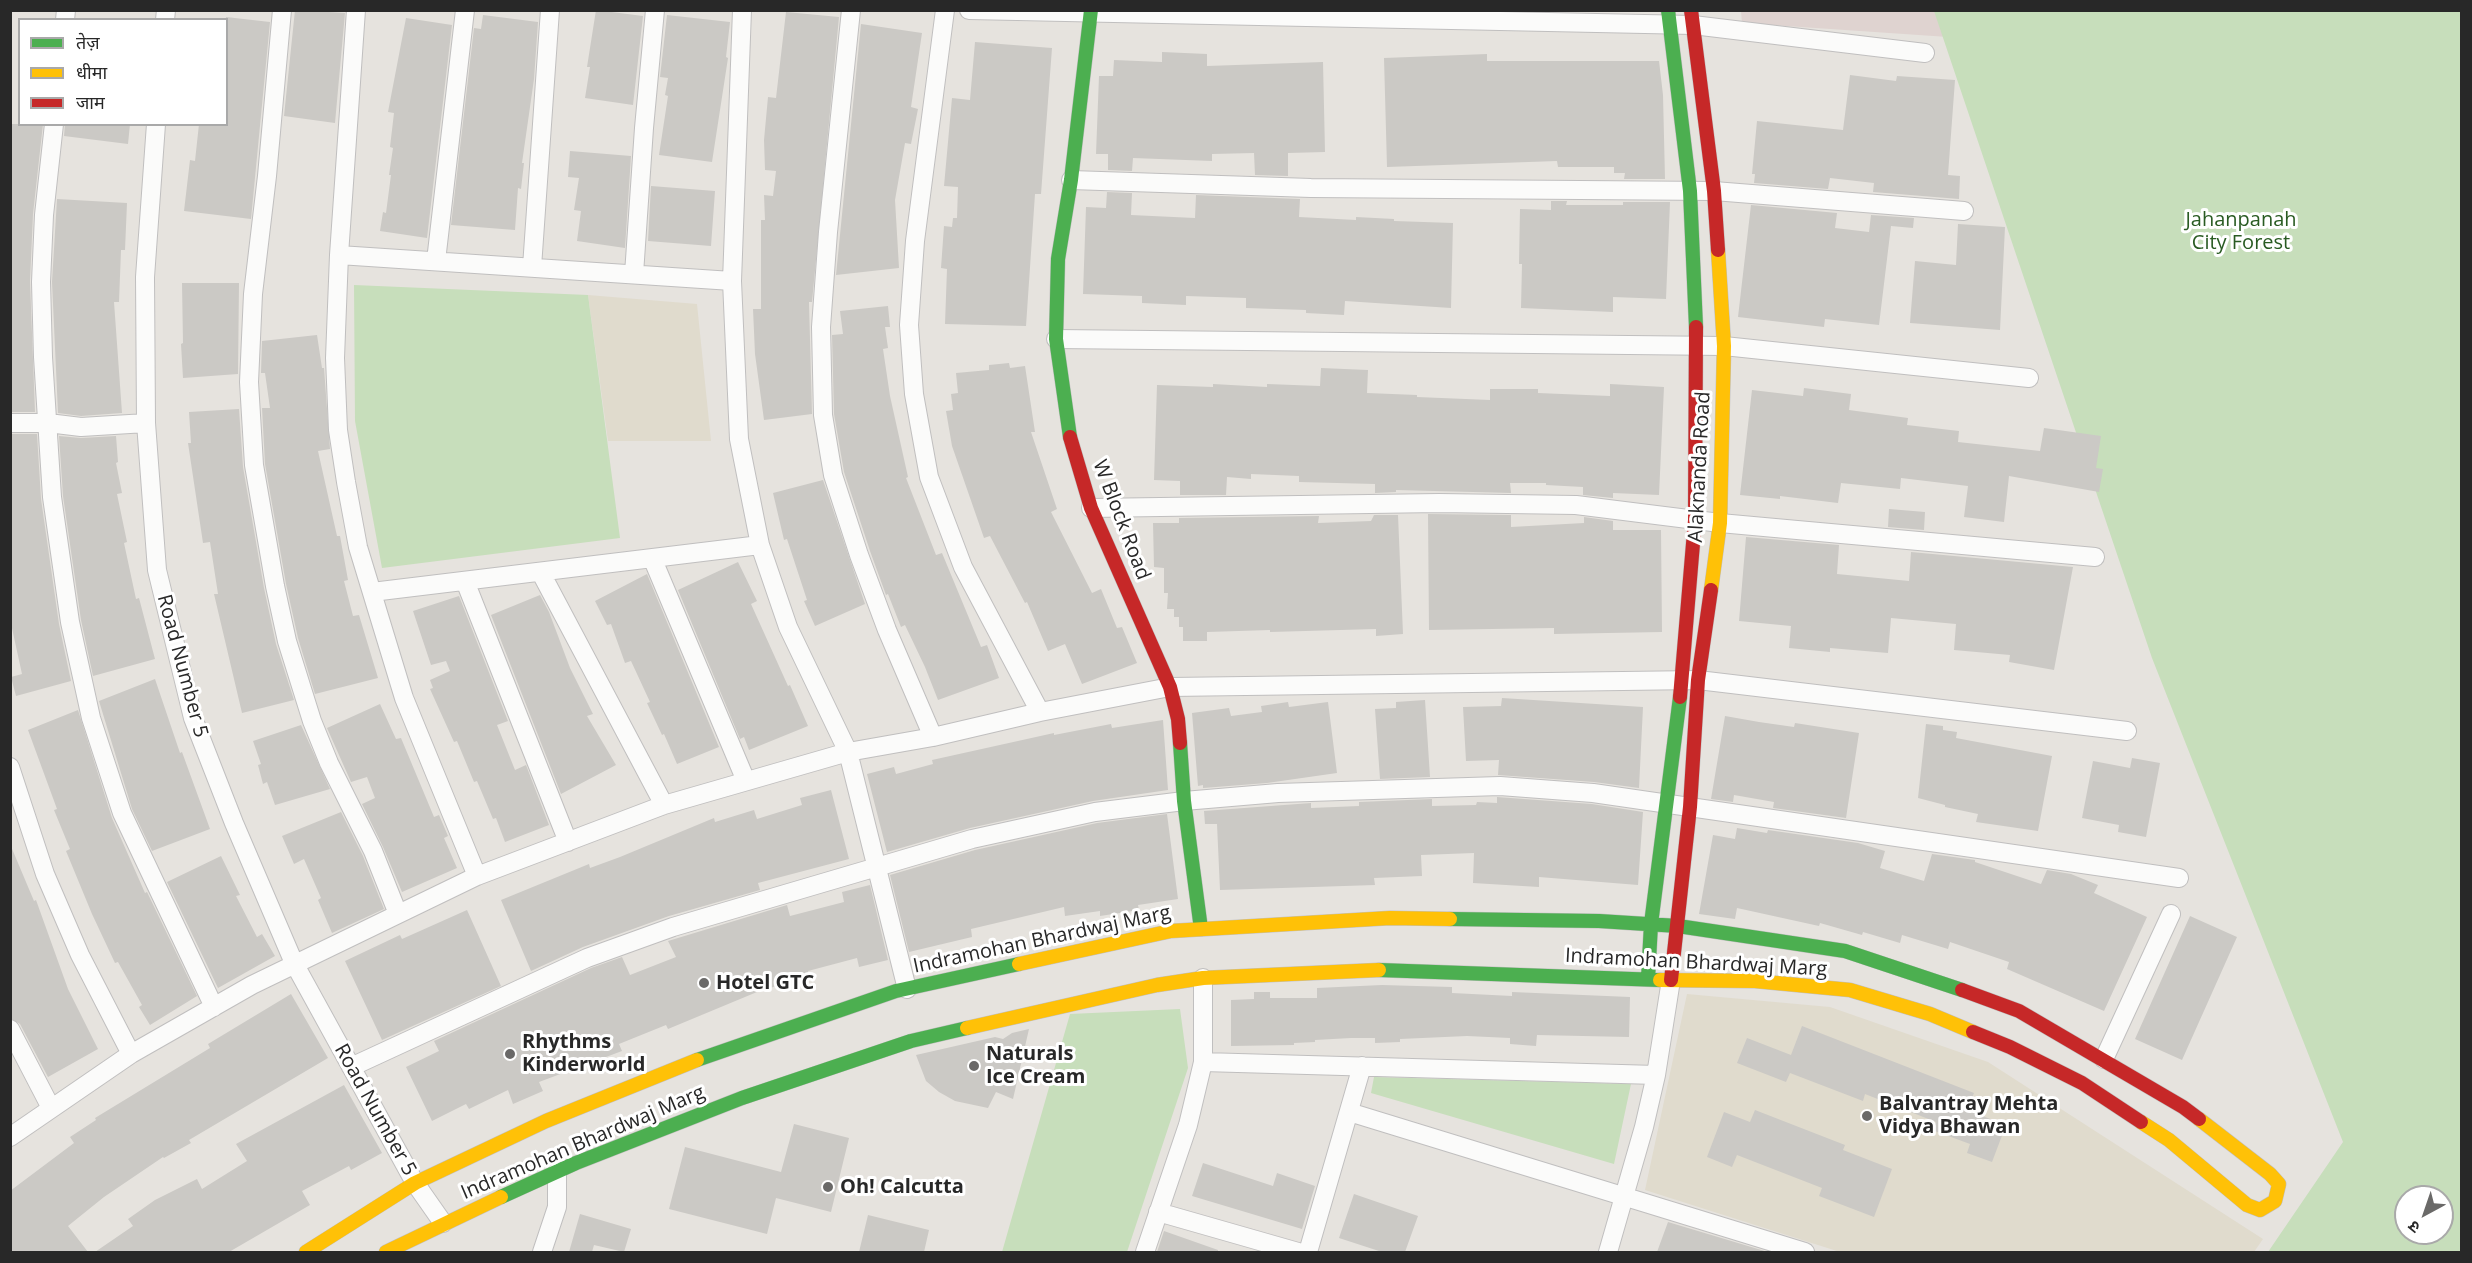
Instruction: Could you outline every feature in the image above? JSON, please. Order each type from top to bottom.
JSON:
[{"type":"street","points":[[282,10],[267,176],[253,294],[249,382],[254,465],[285,630],[312,721],[329,763],[373,851],[398,914]]},
{"type":"street","points":[[356,10],[334,358],[338,430],[358,547],[404,698],[477,876]]},
{"type":"street","points":[[436,261],[465,10]]},
{"type":"street","points":[[532,267],[550,10]]},
{"type":"street","points":[[634,274],[655,10]]},
{"type":"street","points":[[742,10],[732,281],[739,440],[760,545],[788,627],[848,752],[875,867],[908,988]]},
{"type":"street","points":[[851,10],[823,303],[823,415],[833,475],[859,555],[887,630],[933,737]]},
{"type":"street","points":[[945,10],[915,242],[909,325],[914,394],[929,477],[963,567],[1040,712]]},
{"type":"street","points":[[969,10],[1692,18],[1925,53]]},
{"type":"street","name":"W Block Road","points":[[1091,12],[1071,180],[1058,259],[1056,339],[1067,427],[1091,508],[1170,687],[1178,719],[1184,801],[1201,929]]},
{"type":"street","points":[[1648,979],[1651,924],[1668,804],[1690,680],[1695,520],[1697,345],[1690,191],[1669,17]]},
{"type":"street","name":"Alaknanda Road","points":[[1671,980],[1690,807],[1690,680],[1719,523],[1724,346],[1714,191],[1692,18]]},
{"type":"street","points":[[54,126],[44,215],[41,282],[52,497],[70,622],[91,718],[122,813],[214,1007]]},
{"type":"street","name":"Road Number 5","points":[[156,126],[145,277],[146,423],[157,570],[193,718],[234,823],[294,963],[415,1183],[443,1223]]},
{"type":"street","points":[[1071,180],[1311,188],[1714,191],[1964,211]]},
{"type":"street","points":[[339,255],[732,281]]},
{"type":"street","points":[[1056,339],[1724,346],[2029,378]]},
{"type":"street","points":[[10,423],[48,423],[81,427],[146,423]]},
{"type":"street","points":[[1091,508],[1439,503],[1564,505],[1719,523],[2095,557]]},
{"type":"street","points":[[372,592],[653,560],[760,545]]},
{"type":"street","points":[[653,560],[746,781]]},
{"type":"street","points":[[541,573],[664,805]]},
{"type":"street","points":[[465,581],[568,842]]},
{"type":"street","points":[[10,1137],[131,1054],[214,1007],[294,963],[477,876],[664,805],[848,752],[933,737],[1040,712],[1170,687],[1690,680],[2127,731]]},
{"type":"street","points":[[10,767],[45,874],[80,954],[131,1054]]},
{"type":"street","points":[[351,1067],[587,958],[673,927],[972,839],[1095,812],[1184,801],[1278,793],[1500,786],[1593,793],[2179,878]]},
{"type":"street","points":[[2104,1059],[2170,914]]},
{"type":"street","name":"Indramohan Bhardwaj Marg","points":[[306,1252],[415,1183],[546,1121],[695,1062],[908,988],[1171,931],[1390,918],[1599,921],[1651,924],[1845,951],[1935,980],[2019,1011],[2183,1107],[2270,1174],[2279,1185],[2275,1201],[2260,1210],[2247,1206],[2169,1140],[2082,1083],[2010,1047],[1930,1014],[1850,990],[1755,981],[1382,970],[1203,978],[1157,985],[912,1041],[741,1098],[557,1172],[443,1223],[386,1252]]},
{"type":"street","points":[[1145,1252],[1188,1125],[1203,1062],[1203,978]]},
{"type":"street","points":[[1608,1252],[1644,1127],[1656,1075],[1671,980]]},
{"type":"street","points":[[10,1029],[51,1108]]},
{"type":"street","points":[[1203,1062],[1656,1075]]},
{"type":"street","points":[[1308,1252],[1362,1066]]},
{"type":"street","points":[[1349,1112],[1801,1252]]},
{"type":"street","points":[[542,1252],[557,1207],[557,1172]]},
{"type":"street","points":[[1158,1212],[1298,1252]]},
{"type":"shaded area","points":[[1741,11],[1939,11],[1948,37],[1742,23]]},
{"type":"shaded area","points":[[588,295],[697,304],[711,441],[608,441]]},
{"type":"shaded area","name":"Balvantray Mehta Vidya Bhawan","points":[[1687,994],[1830,1007],[1988,1062],[2263,1239],[2254,1252],[1840,1252],[1645,1190]]},
{"type":"green space","name":"Jahanpanah City Forest","points":[[1934,11],[2461,11],[2461,1252],[2268,1252],[2343,1142],[2152,658]]},
{"type":"green space","points":[[354,285],[588,295],[620,538],[382,568],[355,421]]},
{"type":"green space","points":[[1180,1009],[1188,1068],[1127,1252],[1002,1252],[1070,1014]]},
{"type":"green space","points":[[1374,1077],[1631,1084],[1614,1164],[1371,1093]]},
{"type":"building","points":[[295,10],[345,13],[335,123],[284,116]]},
{"type":"building","points":[[596,10],[643,16],[633,105],[585,98],[590,67],[587,67]]},
{"type":"building","points":[[786,12],[839,17],[812,302],[809,302],[812,414],[764,420],[755,354],[753,309],[761,309],[761,220],[765,220],[764,195],[773,196],[776,171],[765,170],[764,140],[768,97],[776,98]]},
{"type":"building","points":[[483,15],[538,22],[534,79],[522,163],[524,163],[521,189],[518,188],[515,230],[451,225],[474,28],[481,29]]},
{"type":"building","points":[[667,15],[730,22],[726,57],[728,58],[712,162],[659,155],[668,96],[665,95],[668,78],[660,77]]},
{"type":"building","points":[[226,17],[270,22],[251,219],[184,211],[190,160],[195,161],[199,126],[228,126],[228,18]]},
{"type":"building","points":[[406,18],[452,25],[427,238],[380,231],[383,212],[386,213],[393,148],[390,147],[394,113],[388,112]]},
{"type":"building","points":[[861,24],[922,33],[911,107],[918,109],[911,144],[905,143],[895,200],[899,268],[836,275]]},
{"type":"building","points":[[975,42],[1052,48],[1041,194],[1035,194],[1026,326],[945,324],[947,269],[941,268],[944,226],[952,227],[953,218],[957,218],[958,187],[944,186],[952,98],[970,100]]},
{"type":"building","points":[[1162,52],[1207,54],[1207,66],[1323,62],[1325,152],[1288,153],[1288,176],[1255,175],[1254,153],[1212,154],[1212,161],[1133,158],[1132,171],[1108,170],[1108,154],[1096,154],[1099,76],[1113,76],[1114,60],[1162,62]]},
{"type":"building","points":[[1487,54],[1487,61],[1659,61],[1663,95],[1665,179],[1624,179],[1625,173],[1614,173],[1614,167],[1558,167],[1557,161],[1387,167],[1384,58]]},
{"type":"building","points":[[1850,75],[1896,81],[1897,76],[1955,80],[1948,175],[1960,176],[1959,199],[1873,192],[1874,183],[1830,178],[1828,189],[1754,183],[1755,174],[1752,174],[1757,121],[1843,130]]},
{"type":"building","points":[[10,124],[18,124],[18,126],[43,126],[33,214],[30,281],[35,412],[10,412]]},
{"type":"building","points":[[65,126],[130,126],[128,144],[64,136]]},
{"type":"building","points":[[570,151],[631,156],[625,248],[577,241],[581,211],[574,210],[579,178],[568,177]]},
{"type":"building","points":[[651,186],[715,191],[711,246],[648,241]]},
{"type":"building","points":[[1107,192],[1132,193],[1131,215],[1195,218],[1196,195],[1300,199],[1299,217],[1356,220],[1356,217],[1453,223],[1451,308],[1345,301],[1344,315],[1306,313],[1306,310],[1246,308],[1246,298],[1186,296],[1186,305],[1142,303],[1142,296],[1083,294],[1086,207],[1106,208]]},
{"type":"building","points":[[57,199],[127,203],[125,250],[121,250],[119,302],[114,302],[122,413],[81,416],[58,413],[52,282]]},
{"type":"building","points":[[1551,201],[1567,201],[1566,205],[1670,202],[1666,299],[1613,297],[1613,312],[1521,308],[1520,209],[1551,210]]},
{"type":"building","points":[[1751,205],[1837,213],[1835,228],[1869,232],[1871,215],[1914,218],[1913,228],[1891,226],[1879,325],[1825,319],[1824,327],[1738,317]]},
{"type":"building","points":[[1958,224],[2005,227],[2000,330],[1910,323],[1915,261],[1956,265]]},
{"type":"building","points":[[182,283],[239,283],[238,374],[183,378]]},
{"type":"building","points":[[888,306],[890,327],[885,327],[888,348],[883,349],[890,396],[908,477],[906,478],[936,555],[942,553],[981,647],[987,645],[999,678],[938,700],[905,625],[901,627],[888,594],[886,595],[870,551],[844,472],[834,414],[832,335],[843,334],[840,311]]},
{"type":"building","points":[[317,335],[322,368],[324,368],[330,449],[318,451],[337,536],[340,536],[348,580],[344,581],[353,616],[359,615],[378,678],[315,694],[298,638],[286,584],[265,464],[262,408],[270,408],[265,373],[261,373],[262,341]]},
{"type":"building","points":[[1009,363],[1010,368],[1025,366],[1035,432],[1031,432],[1057,509],[1051,512],[1092,593],[1101,589],[1117,628],[1122,627],[1137,663],[1082,684],[1065,644],[1048,651],[1027,602],[1025,603],[990,536],[984,538],[952,446],[946,411],[953,410],[951,394],[958,393],[956,373],[989,370],[989,365]]},
{"type":"building","points":[[1321,368],[1368,370],[1367,393],[1417,395],[1417,397],[1490,400],[1490,389],[1538,389],[1538,393],[1610,396],[1610,384],[1664,387],[1659,495],[1613,493],[1613,498],[1583,495],[1583,487],[1546,485],[1546,483],[1510,483],[1511,493],[1396,490],[1396,492],[1375,493],[1375,484],[1299,482],[1299,476],[1251,474],[1251,479],[1227,477],[1226,495],[1180,495],[1180,481],[1154,480],[1157,385],[1320,386]]},
{"type":"building","points":[[1804,388],[1851,394],[1849,410],[1908,418],[1907,425],[1959,431],[1958,442],[2040,451],[2044,428],[2101,436],[2096,468],[2103,469],[2099,492],[2009,476],[2004,522],[1964,517],[1968,486],[1901,478],[1900,489],[1841,483],[1838,503],[1780,496],[1780,499],[1740,495],[1752,390],[1803,396]]},
{"type":"building","points":[[239,409],[243,467],[264,588],[276,644],[294,700],[242,713],[214,594],[218,594],[210,542],[203,543],[188,443],[191,443],[189,412]]},
{"type":"building","points":[[10,434],[37,434],[41,499],[59,624],[71,681],[16,696],[11,677],[22,674],[10,619]]},
{"type":"building","points":[[59,436],[81,438],[116,436],[118,462],[116,463],[122,493],[117,494],[127,542],[124,543],[136,599],[139,598],[155,659],[93,676],[81,620],[63,496]]},
{"type":"building","points":[[823,480],[865,604],[815,626],[804,601],[807,600],[787,539],[784,540],[773,493]]},
{"type":"building","points":[[1889,509],[1925,512],[1924,530],[1888,527]]},
{"type":"building","points":[[1428,514],[1511,515],[1511,527],[1584,523],[1584,517],[1613,521],[1613,530],[1661,530],[1662,632],[1554,634],[1554,628],[1429,630]]},
{"type":"building","points":[[1374,515],[1398,515],[1403,634],[1376,636],[1376,629],[1207,632],[1207,641],[1183,641],[1183,627],[1179,627],[1179,617],[1174,617],[1174,609],[1167,609],[1168,593],[1164,593],[1164,568],[1154,567],[1153,523],[1179,523],[1179,518],[1319,516],[1318,523],[1371,521]]},
{"type":"building","points":[[1746,537],[1839,545],[1837,574],[1909,581],[1911,552],[2073,567],[2054,670],[2009,662],[2010,655],[1954,650],[1956,624],[1891,618],[1888,653],[1830,648],[1830,652],[1789,648],[1791,626],[1739,621]]},
{"type":"building","points":[[738,562],[757,601],[751,604],[808,726],[749,750],[744,737],[740,739],[678,590]]},
{"type":"building","points":[[647,574],[719,747],[677,764],[647,703],[650,702],[631,661],[625,663],[611,624],[607,625],[595,601]]},
{"type":"building","points":[[540,595],[549,612],[570,668],[593,714],[587,716],[616,765],[561,794],[491,615]]},
{"type":"building","points":[[459,596],[508,721],[497,725],[515,770],[526,765],[549,825],[505,842],[496,818],[493,819],[477,781],[474,782],[457,741],[454,742],[430,689],[433,688],[430,680],[450,671],[446,661],[431,665],[413,611]]},
{"type":"building","points":[[155,679],[180,753],[182,752],[210,829],[152,851],[132,809],[99,701]]},
{"type":"building","points":[[1502,698],[1643,707],[1639,788],[1594,782],[1498,775],[1499,760],[1466,761],[1463,707],[1501,706]]},
{"type":"building","points":[[1425,700],[1430,777],[1380,779],[1375,709],[1396,708],[1396,702]]},
{"type":"building","points":[[1288,702],[1289,707],[1328,702],[1337,773],[1267,783],[1203,788],[1203,785],[1198,786],[1192,713],[1229,708],[1231,716],[1262,712],[1261,706]]},
{"type":"building","points":[[380,704],[396,739],[401,738],[434,817],[439,815],[448,836],[444,838],[457,868],[402,892],[362,804],[375,798],[367,777],[351,782],[327,728]]},
{"type":"building","points":[[78,710],[112,818],[145,893],[147,892],[197,996],[150,1025],[139,1007],[142,1005],[118,962],[115,963],[92,914],[66,851],[70,849],[54,810],[57,809],[28,730]]},
{"type":"building","points":[[1725,716],[1794,727],[1795,723],[1859,733],[1846,818],[1773,808],[1774,802],[1734,795],[1733,802],[1711,799]]},
{"type":"building","points":[[1163,720],[1168,790],[1093,801],[970,828],[887,852],[867,774],[894,767],[896,774],[933,764],[932,760],[1054,733],[1054,735],[1111,724],[1112,728]]},
{"type":"building","points":[[1926,724],[1943,726],[1943,730],[1957,732],[1956,738],[2052,756],[2038,831],[1976,822],[1978,814],[1918,798]]},
{"type":"building","points":[[301,725],[330,789],[275,805],[267,782],[263,784],[258,765],[261,764],[253,741]]},
{"type":"building","points":[[2132,758],[2160,763],[2146,837],[2118,832],[2119,825],[2082,818],[2093,761],[2130,768]]},
{"type":"building","points":[[831,790],[849,859],[758,883],[760,890],[669,916],[583,947],[531,971],[501,900],[589,864],[590,868],[620,857],[714,818],[715,822],[754,810],[757,819],[802,805],[800,798]]},
{"type":"building","points":[[1497,797],[1592,804],[1643,812],[1638,885],[1539,877],[1539,887],[1473,883],[1474,853],[1421,855],[1422,876],[1374,878],[1375,885],[1220,890],[1217,824],[1205,824],[1204,811],[1311,803],[1311,808],[1359,806],[1359,802],[1432,799],[1432,806],[1476,805],[1477,802],[1497,803]]},
{"type":"building","points":[[341,812],[363,856],[384,909],[332,933],[318,900],[321,898],[304,859],[294,864],[282,836]]},
{"type":"building","points":[[1167,814],[1178,899],[1138,905],[1139,910],[1100,916],[1100,911],[1065,916],[1064,907],[971,929],[972,937],[909,952],[890,875],[975,850],[1097,823]]},
{"type":"building","points":[[1737,828],[1767,833],[1768,830],[1858,843],[1885,851],[1880,868],[1924,881],[1932,854],[1975,860],[1975,862],[2041,884],[2047,870],[2071,874],[2098,885],[2094,893],[2147,917],[2104,1011],[2007,969],[2009,962],[1950,942],[1948,949],[1902,935],[1900,943],[1863,932],[1862,935],[1820,923],[1819,926],[1737,908],[1735,919],[1699,914],[1713,835],[1735,839]]},
{"type":"building","points":[[10,844],[34,901],[36,900],[68,989],[98,1049],[48,1077],[20,1024],[10,1018]]},
{"type":"building","points":[[221,856],[240,895],[236,896],[257,937],[262,934],[275,956],[218,988],[167,882]]},
{"type":"building","points":[[870,885],[888,960],[859,967],[857,958],[808,971],[809,976],[757,992],[668,1029],[666,1025],[619,1044],[622,1051],[539,1082],[543,1091],[513,1104],[508,1090],[469,1109],[466,1104],[432,1121],[406,1067],[439,1051],[434,1041],[591,968],[622,957],[630,975],[676,957],[668,941],[787,905],[790,916],[844,902],[842,892]]},
{"type":"building","points":[[467,910],[501,986],[382,1040],[345,961],[400,935],[402,939]]},
{"type":"building","points":[[2190,916],[2237,937],[2182,1060],[2135,1039]]},
{"type":"building","points":[[1382,985],[1452,987],[1452,993],[1512,996],[1512,992],[1630,997],[1629,1037],[1537,1035],[1536,1046],[1510,1044],[1510,1038],[1467,1036],[1400,1039],[1400,1042],[1375,1043],[1375,1038],[1351,1038],[1315,1040],[1315,1042],[1294,1043],[1294,1045],[1231,1046],[1231,1000],[1254,999],[1254,992],[1270,992],[1270,998],[1317,998],[1317,988]]},
{"type":"building","points":[[291,994],[328,1058],[189,1140],[191,1143],[163,1157],[104,1197],[68,1226],[88,1252],[10,1252],[10,1191],[74,1143],[70,1137],[96,1120],[95,1118],[210,1048],[208,1044]]},
{"type":"building","points":[[1802,1026],[1974,1093],[1967,1110],[2006,1125],[1992,1162],[1967,1153],[1970,1144],[1932,1130],[1936,1122],[1865,1094],[1863,1101],[1790,1073],[1786,1082],[1737,1063],[1747,1038],[1791,1055]]},
{"type":"building","points":[[1029,1029],[1013,1099],[996,1092],[988,1108],[955,1101],[939,1092],[926,1081],[916,1055],[995,1037],[1003,1039],[1012,1033]]},
{"type":"building","points":[[344,1085],[382,1153],[351,1170],[349,1166],[302,1191],[310,1205],[229,1252],[95,1252],[133,1226],[128,1219],[155,1200],[197,1179],[202,1189],[247,1161],[236,1144]]},
{"type":"building","points":[[1755,1110],[1845,1145],[1843,1150],[1892,1169],[1874,1217],[1819,1196],[1822,1188],[1737,1155],[1732,1167],[1707,1157],[1724,1112],[1750,1122]]},
{"type":"building","points":[[794,1124],[849,1138],[831,1212],[776,1198],[767,1234],[669,1209],[685,1147],[781,1172]]},
{"type":"building","points":[[1203,1163],[1273,1186],[1277,1173],[1315,1186],[1302,1229],[1192,1196]]},
{"type":"building","points":[[1354,1194],[1418,1216],[1405,1252],[1382,1252],[1339,1238]]},
{"type":"building","points":[[580,1214],[631,1229],[624,1252],[594,1245],[592,1252],[569,1252]]},
{"type":"building","points":[[868,1215],[929,1230],[924,1252],[859,1252]]},
{"type":"building","points":[[1668,1222],[1768,1252],[1657,1252]]},
{"type":"building","points":[[1164,1231],[1218,1250],[1218,1252],[1157,1252]]},
{"type":"traffic: fast","points":[[1070,437],[1056,339],[1058,259],[1071,180],[1091,10]]},
{"type":"traffic: fast","points":[[1668,10],[1690,191],[1696,327]]},
{"type":"traffic: fast","points":[[1648,979],[1651,924],[1680,697]]},
{"type":"traffic: fast","points":[[1180,743],[1184,801],[1201,929]]},
{"type":"traffic: fast","points":[[1450,919],[1599,921],[1678,926],[1845,951],[1962,990]]},
{"type":"traffic: fast","points":[[697,1060],[896,991],[1019,964]]},
{"type":"traffic: fast","points":[[1379,970],[1660,980]]},
{"type":"traffic: fast","points":[[501,1197],[576,1163],[742,1098],[911,1041],[967,1028]]},
{"type":"traffic: slow","points":[[1711,590],[1720,523],[1724,346],[1718,250]]},
{"type":"traffic: slow","points":[[1019,964],[1171,931],[1390,918],[1450,919]]},
{"type":"traffic: slow","points":[[967,1028],[1157,985],[1203,978],[1379,970]]},
{"type":"traffic: slow","points":[[1660,980],[1755,981],[1850,990],[1930,1014],[1973,1032]]},
{"type":"traffic: slow","points":[[306,1252],[415,1183],[546,1121],[697,1060]]},
{"type":"traffic: slow","points":[[2141,1122],[2169,1140],[2247,1205],[2260,1210],[2275,1201],[2279,1184],[2270,1174],[2199,1119]]},
{"type":"traffic: slow","points":[[386,1252],[501,1197]]},
{"type":"traffic: jam","points":[[1691,10],[1714,191],[1718,250]]},
{"type":"traffic: jam","points":[[1680,697],[1695,520],[1696,327]]},
{"type":"traffic: jam","points":[[1070,437],[1091,508],[1170,687],[1178,719],[1180,743]]},
{"type":"traffic: jam","points":[[1671,980],[1690,807],[1698,680],[1711,590]]},
{"type":"traffic: jam","points":[[1962,990],[2019,1011],[2183,1107],[2199,1119]]},
{"type":"traffic: jam","points":[[1973,1032],[2010,1047],[2082,1083],[2141,1122]]},
{"type":"place","name":"Hotel GTC","points":[[704,983]]},
{"type":"place","name":"Rhythms Kinderworld","points":[[510,1054]]},
{"type":"place","name":"Naturals Ice Cream","points":[[974,1066]]},
{"type":"place","name":"Balvantray Mehta Vidya Bhawan","points":[[1867,1116]]},
{"type":"place","name":"Oh! Calcutta","points":[[828,1187]]}]
